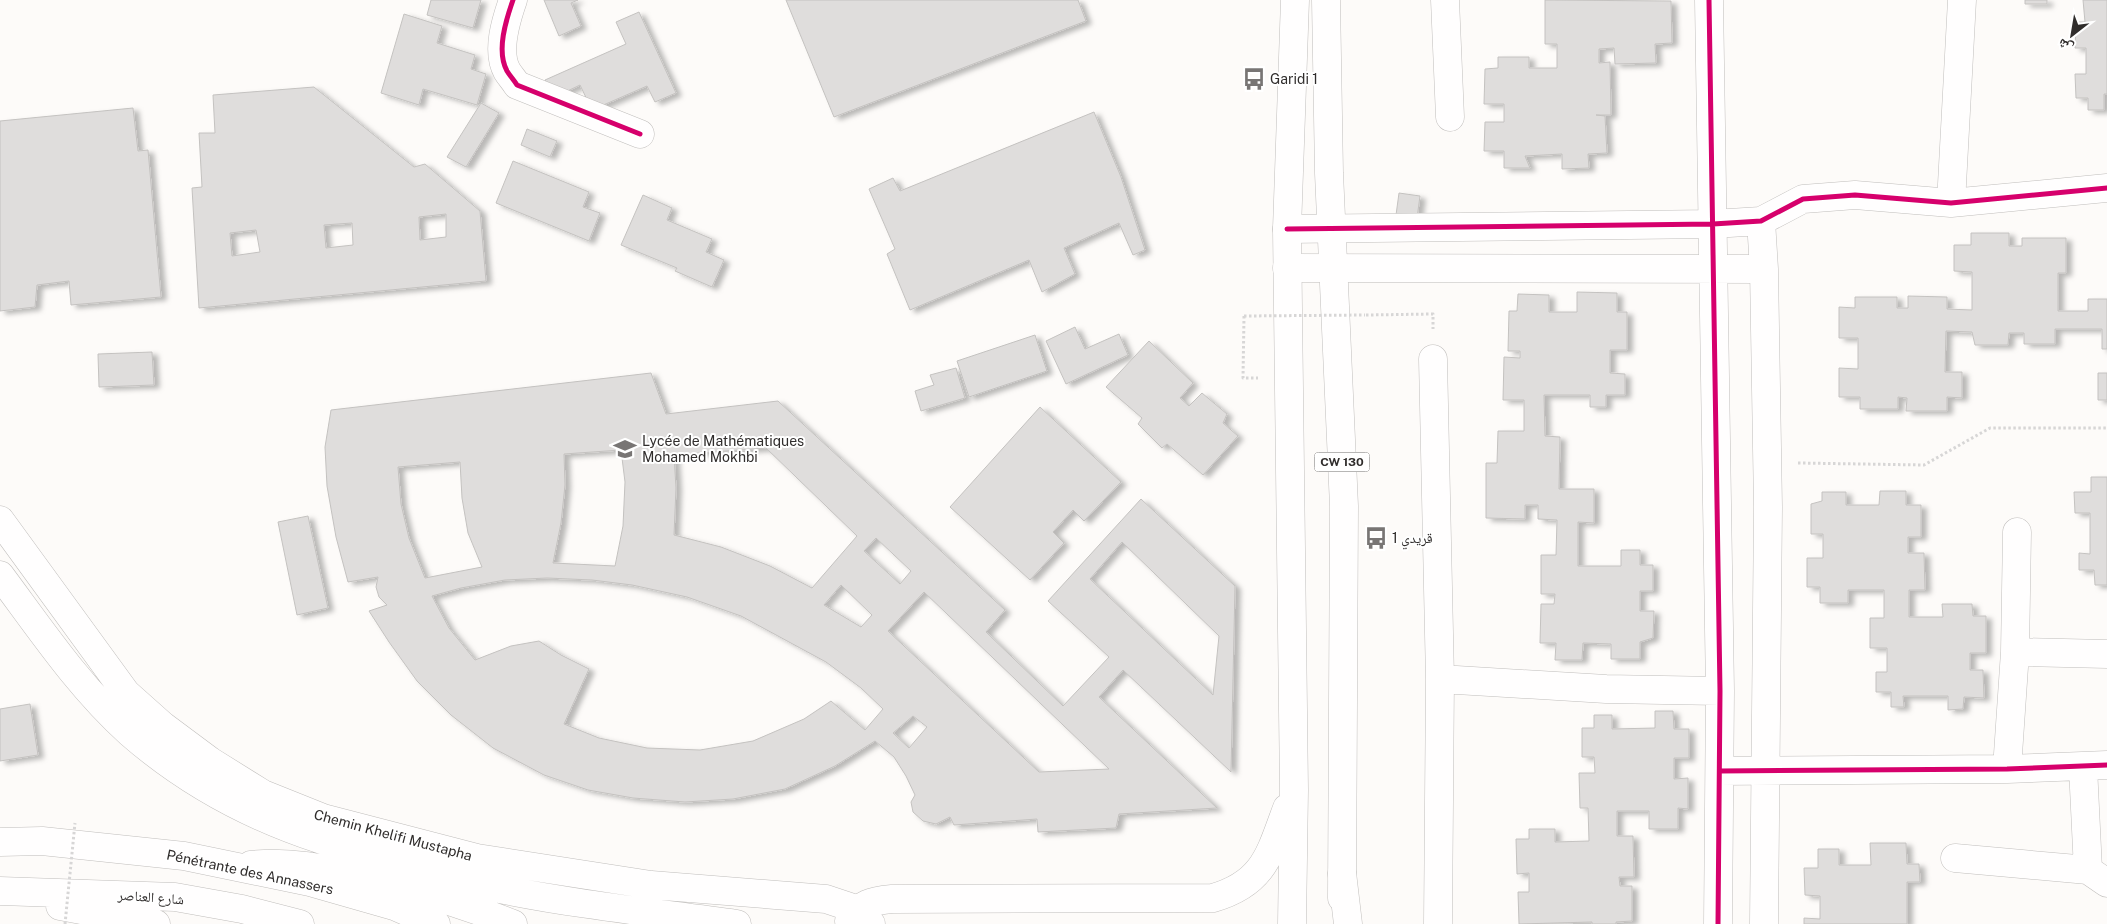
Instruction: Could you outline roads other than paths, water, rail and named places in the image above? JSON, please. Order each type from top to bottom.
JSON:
[{"type":"main road","points":[[513,0],[507,17],[502,50],[506,70],[517,85],[640,134]]},
{"type":"main road","points":[[1292,924],[1294,790],[1287,229],[1295,0]]},
{"type":"main road","name":"CW 130","points":[[1326,0],[1331,229],[1344,506],[1342,924]]},
{"type":"main road","points":[[1445,0],[1450,118]]},
{"type":"main road","points":[[1709,0],[1720,691],[1718,924]]},
{"type":"main road","points":[[1951,203],[1962,0]]},
{"type":"main road","points":[[1287,229],[1713,224],[1761,221],[1802,199],[1855,195],[1951,203],[2107,188]]},
{"type":"main road","points":[[1761,221],[1764,269],[1768,462],[1764,924]]},
{"type":"main road","points":[[1287,268],[1764,269]]},
{"type":"main road","points":[[1433,359],[1440,679],[1438,924]]},
{"type":"main road","name":"Chemin Khelifi Mustapha","points":[[0,520],[126,693],[163,726],[210,761],[263,794],[323,818],[478,858],[651,885],[826,899],[858,919]]},
{"type":"main road","points":[[2008,769],[2014,652],[2017,532]]},
{"type":"main road","name":"Chemin Khelifi Mustapha","points":[[0,575],[66,665],[108,712],[155,754],[197,784],[234,805],[277,824],[321,840],[498,888],[561,900],[737,924]]},
{"type":"main road","points":[[2014,652],[2107,654]]},
{"type":"main road","points":[[1440,679],[1606,689],[1720,691]]},
{"type":"main road","points":[[1720,771],[2008,769],[2095,766],[2098,876],[1955,858]]},
{"type":"main road","points":[[858,919],[879,900],[902,898],[1213,898],[1231,893],[1247,884],[1269,856],[1294,790]]},
{"type":"main road","name":"Pénétrante des Annassers","points":[[0,842],[42,841],[184,856],[329,888],[394,906],[436,924]]},
{"type":"main road","points":[[233,866],[262,863],[292,863],[318,867],[452,900],[513,924]]},
{"type":"main road","points":[[1342,873],[1348,924]]},
{"type":"main road","points":[[0,893],[156,924]]},
{"type":"main road","name":"شارع العناصر","points":[[0,893],[175,897],[242,909],[300,924]]},
{"type":"place","name":"Garidi 1","points":[[1254,79]]},
{"type":"place","name":"Lycée de Mathématiques Mohamed Mokhbi","points":[[625,449]]},
{"type":"place","name":"قريدي 1","points":[[1376,538]]}]
